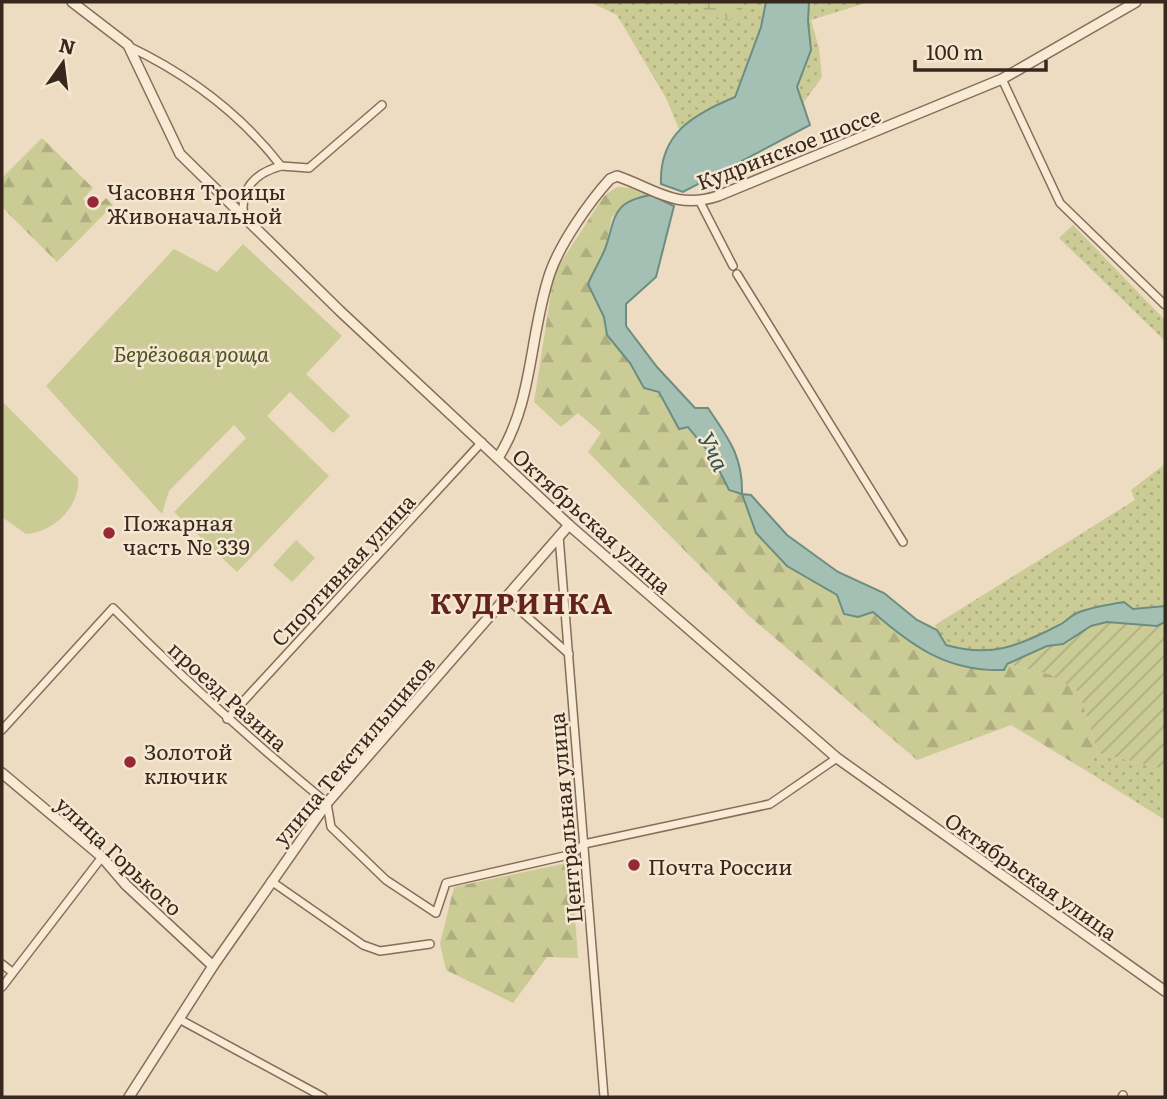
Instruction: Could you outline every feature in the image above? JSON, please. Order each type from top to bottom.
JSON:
[{"type":"street","name":"Октябрьская улица","points":[[72,2],[128,46],[180,154],[245,220],[569,525],[837,758],[1165,991]]},
{"type":"street","name":"Кудринское шоссе","points":[[498,458],[519,420],[543,300],[557,255],[610,179],[617,176],[681,203],[700,202],[801,164],[1002,79],[1136,2]]},
{"type":"street","points":[[128,46],[173,67],[261,140],[281,166]]},
{"type":"street","points":[[1002,79],[1060,203],[1165,305]]},
{"type":"street","points":[[245,220],[242,205],[252,180],[265,171],[281,166],[309,167],[382,105]]},
{"type":"street","points":[[700,202],[735,270],[903,542]]},
{"type":"street","name":"Спортивная улица","points":[[227,719],[482,442]]},
{"type":"street","name":"улица Текстильщиков","points":[[129,1097],[213,966],[327,803],[569,525]]},
{"type":"street","name":"Центральная улица","points":[[559,535],[604,1097]]},
{"type":"street","points":[[505,597],[569,654]]},
{"type":"street","name":"проезд Разина","points":[[2,730],[113,608],[153,650],[227,719],[327,803]]},
{"type":"street","points":[[327,803],[331,827],[386,880],[436,914],[446,883],[573,854],[584,844],[770,804],[837,758]]},
{"type":"street","name":"улица Горького","points":[[2,772],[102,857],[125,886],[213,966]]},
{"type":"street","points":[[2,987],[102,857]]},
{"type":"street","points":[[271,881],[363,945],[380,951],[430,944]]},
{"type":"street","points":[[2,964],[12,972]]},
{"type":"street","points":[[179,1019],[323,1097]]},
{"type":"green space","points":[[590,2],[869,2],[811,20],[819,48],[822,77],[804,102],[810,125],[711,107],[679,129],[666,98],[617,15]]},
{"type":"green space","points":[[702,2],[742,2],[742,9],[729,21],[705,14]]},
{"type":"green space","points":[[42,138],[93,188],[83,199],[94,210],[106,198],[113,205],[57,262],[2,207],[2,178]]},
{"type":"green space","points":[[617,187],[651,195],[641,197],[612,217],[605,249],[588,284],[604,317],[607,335],[630,363],[633,371],[659,392],[742,494],[756,533],[787,566],[837,595],[844,613],[858,617],[873,612],[915,643],[1049,674],[1079,692],[1098,753],[1085,770],[1011,725],[917,760],[748,615],[588,452],[601,433],[578,413],[561,427],[534,402],[554,273],[604,196]]},
{"type":"green space","points":[[1073,225],[1165,320],[1165,341],[1059,238]]},
{"type":"green space","name":"Берёзовая роща","points":[[243,244],[342,336],[306,374],[350,416],[333,433],[290,392],[267,416],[329,476],[237,572],[174,512],[246,438],[234,425],[169,491],[162,514],[46,386],[174,249],[217,272]]},
{"type":"green space","points":[[2,401],[78,478],[75,499],[70,508],[55,523],[36,532],[26,534],[2,517]]},
{"type":"green space","points":[[1165,464],[1165,606],[1133,609],[1124,602],[1089,608],[1012,648],[982,653],[946,645],[935,625],[1135,500],[1131,490]]},
{"type":"green space","points":[[296,540],[315,558],[292,582],[273,565]]},
{"type":"green space","points":[[1107,622],[1157,626],[1165,622],[1165,769],[1098,753],[1079,692],[1049,674],[1007,664],[1047,645],[1063,644],[1091,626]]},
{"type":"green space","points":[[1098,753],[1165,769],[1165,820],[1085,770]]},
{"type":"green space","points":[[571,862],[578,958],[547,957],[513,1003],[446,970],[440,944],[454,887]]},
{"type":"water","points":[[766,2],[809,2],[811,50],[797,87],[810,125],[683,192],[661,184],[662,166],[672,139],[705,111],[735,97],[761,27]]},
{"type":"water","name":"Уча","points":[[651,195],[674,206],[656,277],[626,304],[626,326],[657,367],[695,408],[708,408],[728,438],[737,458],[742,494],[729,490],[712,456],[688,427],[679,429],[659,392],[644,388],[630,363],[607,335],[604,317],[588,284],[621,207]]},
{"type":"water","points":[[742,494],[751,495],[787,535],[838,572],[884,593],[917,620],[937,630],[946,645],[977,650],[1004,648],[1045,632],[1075,614],[1124,602],[1133,609],[1165,606],[1165,622],[1157,626],[1107,622],[1091,626],[1063,644],[1047,646],[1007,664],[1004,670],[984,670],[948,662],[902,636],[873,612],[858,617],[844,614],[837,595],[787,566],[756,533]]},
{"type":"place","name":"Часовня Троицы Живоначальной","points":[[93,202]]},
{"type":"place","name":"Пожарная часть № 339","points":[[109,533]]},
{"type":"place","name":"Золотой ключик","points":[[130,762]]},
{"type":"place","name":"Почта России","points":[[634,865]]},
{"type":"district","name":"КУДРИНКА","points":[[522,602]]}]
